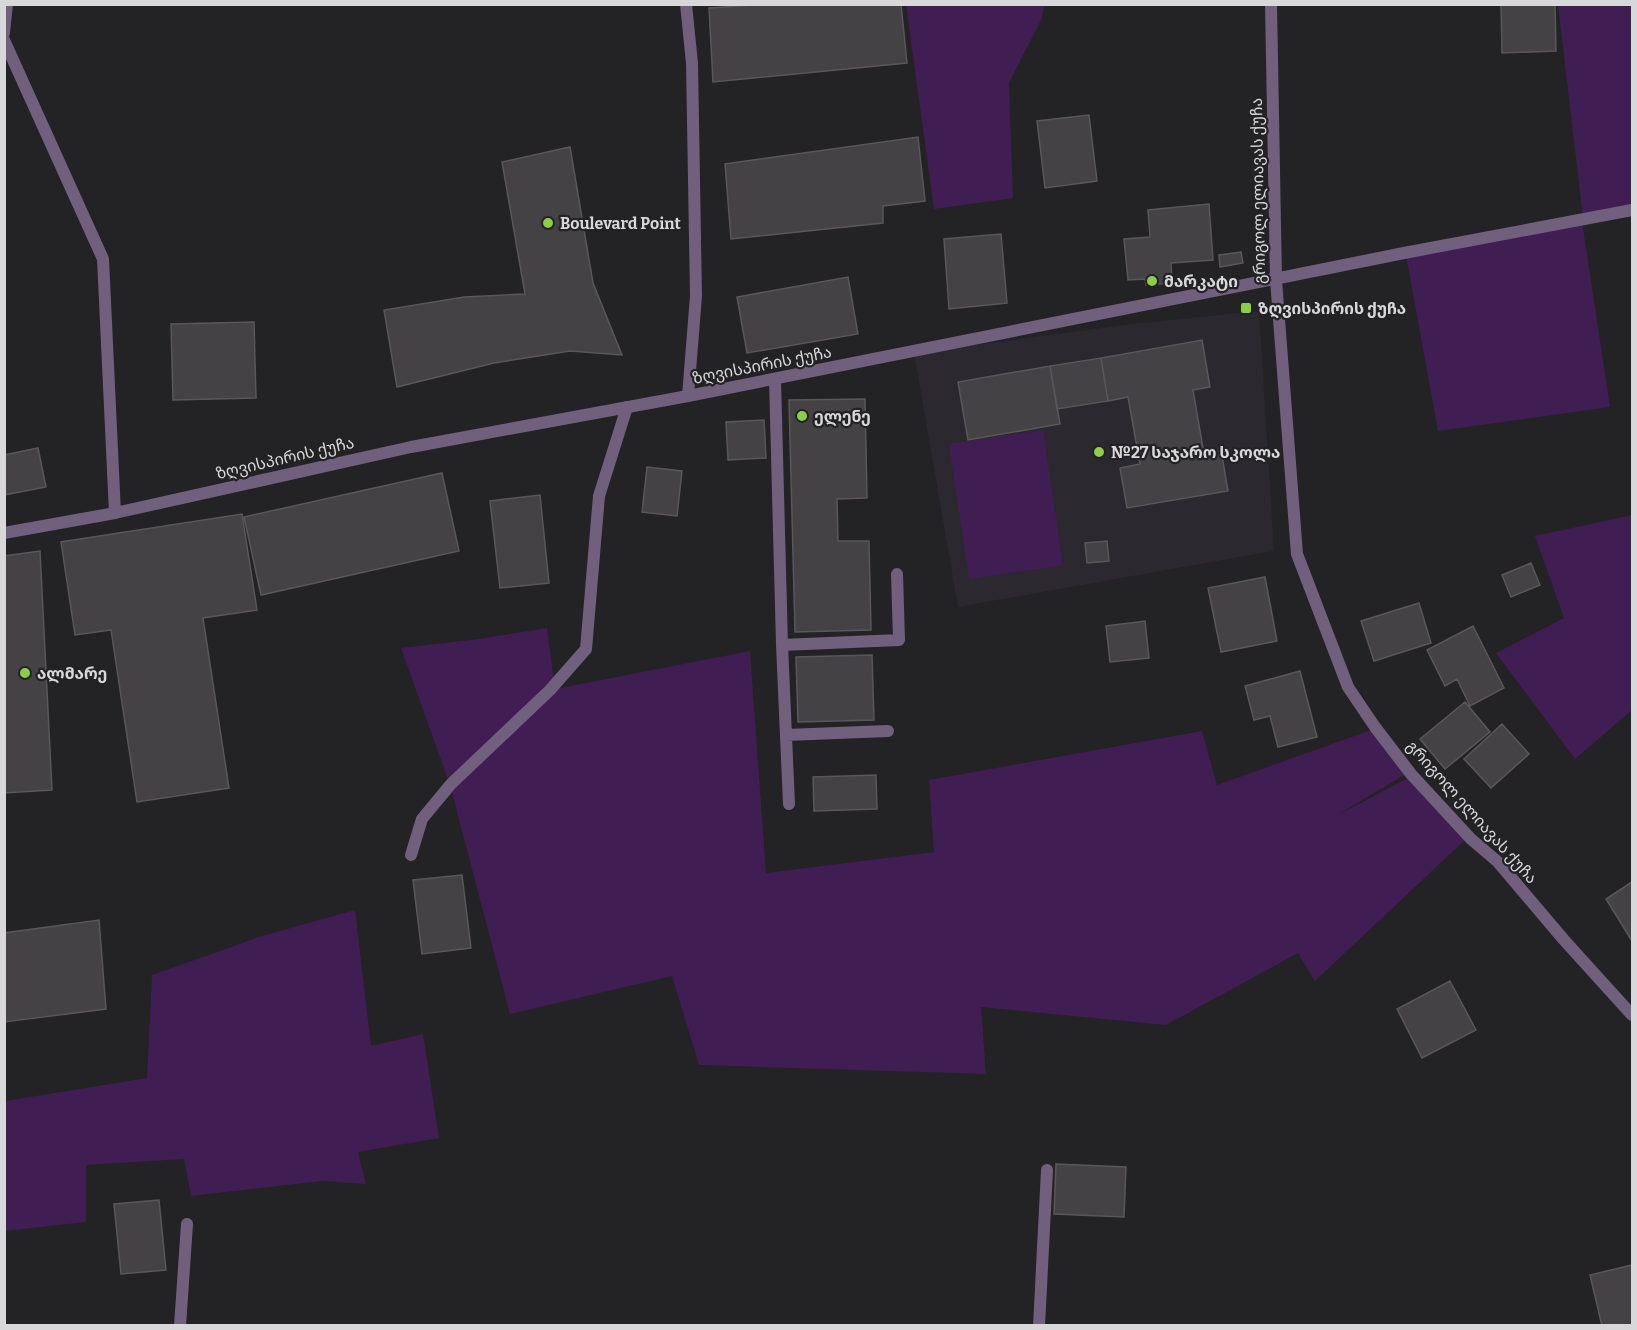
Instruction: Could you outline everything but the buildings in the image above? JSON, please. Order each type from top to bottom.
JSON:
[{"type":"street","points":[[4,33],[7,4]]},
{"type":"street","points":[[686,4],[692,63],[696,296],[688,396]]},
{"type":"street","name":"გრიგოლ ელიავას ქუჩა","points":[[1271,4],[1275,280],[1297,554],[1348,687],[1411,774],[1471,839],[1498,862],[1632,1015]]},
{"type":"street","points":[[4,40],[103,259],[116,513]]},
{"type":"street","name":"ზღვისპირის ქუჩა","points":[[4,533],[116,513],[411,447],[688,396],[1404,253],[1632,210]]},
{"type":"street","points":[[775,379],[789,804]]},
{"type":"street","points":[[411,855],[422,819],[452,784],[550,690],[586,649],[599,496],[627,407]]},
{"type":"street","points":[[782,645],[899,640],[897,574]]},
{"type":"street","points":[[786,735],[888,731]]},
{"type":"street","points":[[1039,1326],[1047,1170]]},
{"type":"street","points":[[180,1326],[187,1224]]},
{"type":"shaded area","points":[[906,5],[1044,5],[1042,18],[1009,83],[1013,198],[934,209]]},
{"type":"shaded area","points":[[1558,5],[1632,5],[1632,208],[1583,218]]},
{"type":"shaded area","points":[[1582,221],[1610,407],[1438,431],[1406,255]]},
{"type":"shaded area","name":"№27 საჯარო სკოლა","points":[[1259,311],[1274,551],[958,607],[914,353],[1132,324]]},
{"type":"shaded area","points":[[1043,430],[1063,565],[969,579],[949,444]]},
{"type":"shaded area","points":[[1632,515],[1632,710],[1575,759],[1496,653],[1564,618],[1535,536]]},
{"type":"shaded area","points":[[547,628],[555,689],[750,651],[766,873],[934,852],[929,780],[1202,731],[1217,785],[1374,729],[1407,773],[1336,816],[1408,778],[1467,838],[1315,981],[1298,953],[1166,1025],[981,1007],[986,1074],[699,1065],[672,976],[510,1014],[450,785],[401,648]]},
{"type":"shaded area","points":[[355,910],[371,1046],[423,1034],[439,1138],[358,1152],[366,1184],[321,1181],[191,1196],[184,1159],[86,1165],[86,1222],[5,1231],[5,1101],[147,1078],[152,975],[262,936]]},
{"type":"place","name":"Boulevard Point","points":[[548,223]]},
{"type":"place","name":"მარკატი","points":[[1152,281]]},
{"type":"place","name":"ზღვისპირის ქუჩა","points":[[1246,308]]},
{"type":"place","name":"ელენე","points":[[802,416]]},
{"type":"place","name":"№27 საჯარო სკოლა","points":[[1099,452]]},
{"type":"place","name":"ალმარე","points":[[25,673]]}]
